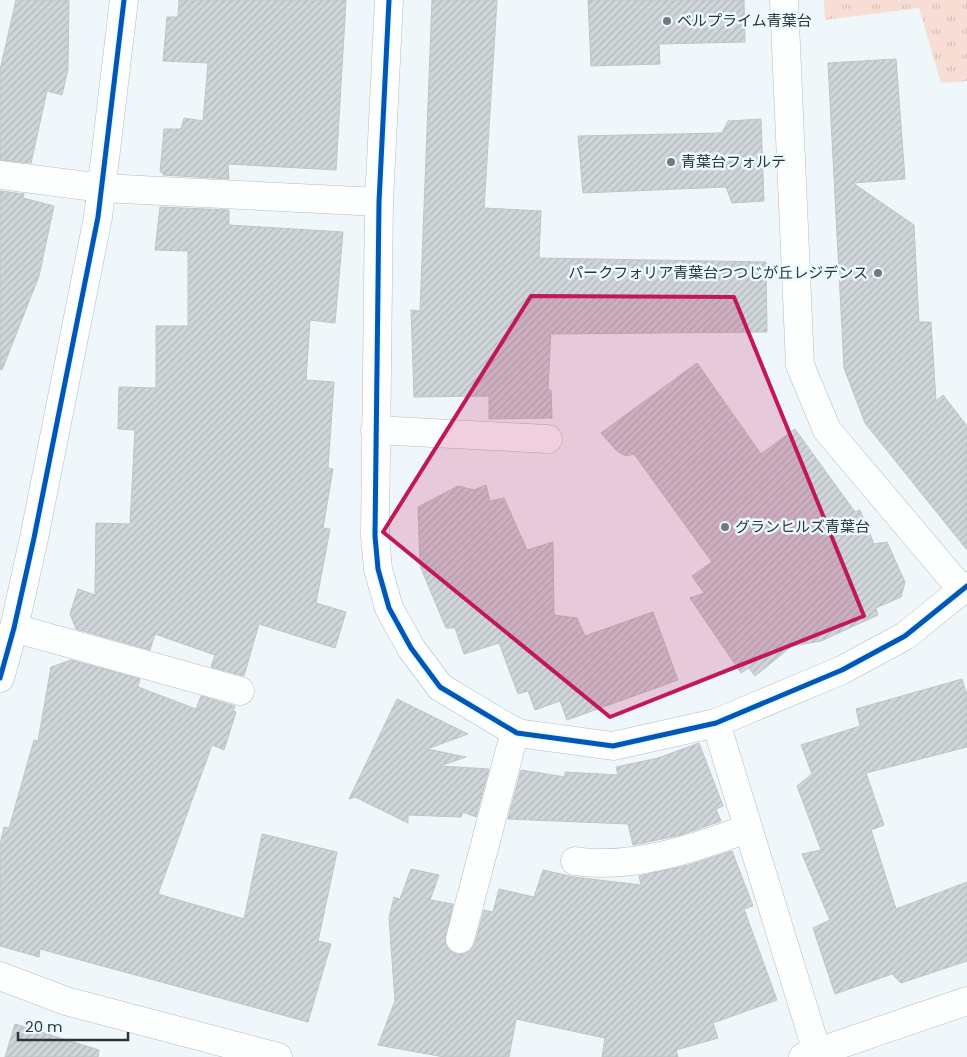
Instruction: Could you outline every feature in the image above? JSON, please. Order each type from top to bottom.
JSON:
[{"type":"street","points":[[0,678],[14,628],[98,217],[124,0]]},
{"type":"street","points":[[389,0],[380,202],[375,430],[375,536],[378,569],[389,608],[411,648],[440,687],[515,731],[570,742],[613,746],[716,723],[842,670],[905,636],[964,588],[827,430],[800,365],[784,0]]},
{"type":"street","points":[[0,175],[102,188],[380,202]]},
{"type":"street","points":[[375,430],[548,439]]},
{"type":"street","points":[[14,628],[240,691]]},
{"type":"street","points":[[716,723],[748,828],[810,1054],[967,1000]]},
{"type":"street","points":[[460,939],[515,731]]},
{"type":"street","points":[[575,861],[595,864],[662,855],[718,840],[748,828]]},
{"type":"street","points":[[0,976],[66,1001],[274,1057]]},
{"type":"highlighted area","points":[[531,296],[734,297],[864,616],[610,717],[383,532]]},
{"type":"green space","points":[[824,0],[967,0],[967,81],[941,83],[919,8],[825,20]]},
{"type":"building","points":[[16,0],[69,0],[68,69],[62,95],[47,91],[31,163],[0,160],[0,70]]},
{"type":"building","points":[[179,0],[346,0],[336,170],[228,164],[229,179],[163,175],[163,172],[160,172],[164,129],[181,129],[184,118],[203,121],[208,63],[163,61],[167,17],[178,17]]},
{"type":"building","points":[[432,0],[497,0],[484,208],[541,211],[539,258],[766,262],[767,332],[552,334],[551,331],[548,390],[551,390],[552,418],[489,419],[489,396],[414,397],[411,310],[420,311]]},
{"type":"building","name":"ベルプライム青葉台","points":[[588,0],[744,0],[745,42],[659,44],[660,64],[591,66]]},
{"type":"building","name":"パークフォリア青葉台つつじが丘レジデンス","points":[[896,59],[905,179],[853,183],[914,225],[919,322],[931,322],[936,401],[943,395],[967,426],[967,550],[865,423],[844,368],[828,63]]},
{"type":"building","name":"青葉台フォルテ","points":[[761,119],[764,201],[732,203],[726,187],[583,193],[578,136],[722,133],[728,121]]},
{"type":"building","points":[[0,191],[24,194],[23,198],[54,206],[39,276],[2,370],[0,369]]},
{"type":"building","points":[[160,207],[229,210],[229,225],[343,232],[335,323],[310,320],[306,380],[334,382],[328,468],[333,469],[323,528],[330,529],[316,603],[346,612],[335,648],[259,624],[244,676],[211,667],[215,655],[155,634],[150,650],[76,629],[70,614],[78,589],[95,595],[96,523],[130,524],[135,430],[118,429],[119,387],[156,388],[156,326],[188,326],[188,251],[155,250]]},
{"type":"building","name":"グランヒルズ青葉台","points":[[697,363],[761,454],[795,429],[855,512],[860,510],[874,544],[887,542],[905,582],[901,597],[876,608],[878,615],[821,641],[792,646],[755,676],[749,668],[741,673],[690,598],[704,593],[692,576],[712,562],[634,454],[626,456],[617,451],[601,433]]},
{"type":"building","points":[[486,485],[490,501],[504,498],[527,550],[553,542],[554,615],[577,618],[585,636],[653,612],[678,680],[567,720],[560,701],[535,710],[528,691],[518,694],[499,643],[464,654],[455,628],[446,628],[420,566],[418,507],[458,486],[474,490]]},
{"type":"building","points":[[71,660],[140,679],[138,687],[196,709],[201,696],[235,706],[233,711],[236,712],[224,750],[212,745],[158,894],[244,919],[262,834],[337,852],[318,941],[331,944],[308,1022],[40,949],[39,957],[0,946],[0,845],[4,827],[9,828],[34,740],[38,741],[51,667]]},
{"type":"building","points":[[962,679],[967,695],[967,747],[866,773],[884,825],[871,830],[896,909],[967,882],[967,961],[901,983],[892,974],[835,994],[813,928],[830,920],[802,854],[821,850],[797,786],[812,774],[801,745],[860,726],[856,709]]},
{"type":"building","points":[[397,699],[468,734],[427,749],[466,757],[440,766],[489,769],[476,817],[463,812],[461,817],[408,815],[408,823],[355,797],[349,799]]},
{"type":"building","points":[[699,743],[723,806],[716,809],[721,821],[681,835],[633,845],[628,824],[508,819],[521,770],[565,777],[565,772],[618,775],[616,767],[658,758]]},
{"type":"building","points":[[732,851],[753,906],[744,909],[777,1000],[713,1023],[718,1038],[676,1050],[678,1057],[602,1057],[605,1038],[516,1019],[509,1057],[444,1057],[378,1045],[395,1001],[389,918],[394,897],[400,899],[411,869],[439,875],[430,900],[453,904],[445,943],[449,950],[456,954],[464,954],[471,950],[475,943],[484,910],[493,912],[499,889],[534,897],[543,870],[574,877],[641,885],[639,876],[689,865]]},
{"type":"building","points":[[15,1024],[99,1050],[98,1057],[5,1057]]},
{"type":"cycle path","points":[[0,678],[14,628],[34,538],[98,217],[124,0]]},
{"type":"cycle path","points":[[389,0],[379,202],[375,536],[378,569],[389,608],[411,648],[440,687],[517,733],[613,746],[716,723],[842,670],[905,636],[967,586]]},
{"type":"place","name":"ベルプライム青葉台","points":[[667,21]]},
{"type":"place","name":"青葉台フォルテ","points":[[671,162]]},
{"type":"place","name":"パークフォリア青葉台つつじが丘レジデンス","points":[[878,273]]},
{"type":"place","name":"グランヒルズ青葉台","points":[[725,527]]}]
